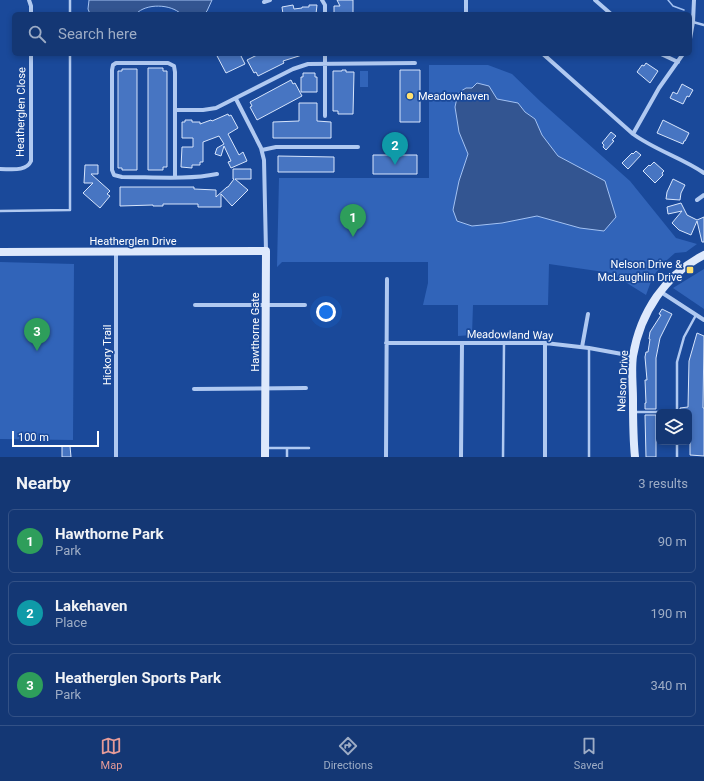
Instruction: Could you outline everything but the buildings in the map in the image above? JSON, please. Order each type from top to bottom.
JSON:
[{"type":"street","points":[[29,0],[31,12]]},
{"type":"street","points":[[264,2],[270,0]]},
{"type":"street","points":[[322,0],[325,5],[325,12]]},
{"type":"street","points":[[466,0],[466,12]]},
{"type":"street","points":[[595,0],[609,12]]},
{"type":"street","points":[[692,28],[694,0]]},
{"type":"street","name":"Heatherglen Close","points":[[0,169],[25,168],[31,161],[31,56]]},
{"type":"street","points":[[325,56],[325,116]]},
{"type":"street","points":[[545,56],[633,134],[646,143],[704,174]]},
{"type":"street","points":[[665,56],[678,62]]},
{"type":"street","points":[[633,134],[653,98],[682,56]]},
{"type":"street","points":[[175,110],[212,109],[236,99],[298,66],[308,64],[416,63]]},
{"type":"street","points":[[175,177],[174,66],[171,64],[113,64],[112,172],[114,175],[122,177],[175,177],[217,174]]},
{"type":"street","name":"Hawthorne Gate","points":[[236,99],[262,150],[265,167],[265,457]]},
{"type":"street","points":[[262,150],[276,147],[358,147]]},
{"type":"street","points":[[697,200],[704,195]]},
{"type":"street","name":"Heatherglen Drive","points":[[0,252],[266,251]]},
{"type":"street","name":"Hickory Trail","points":[[116,252],[116,457]]},
{"type":"street","name":"Nelson Drive","points":[[634,457],[633,356],[639,332],[646,315],[660,291],[676,274],[694,260],[704,255]]},
{"type":"street","points":[[386,457],[387,279]]},
{"type":"street","points":[[660,291],[704,320]]},
{"type":"street","points":[[195,304],[305,305]]},
{"type":"street","points":[[582,347],[588,314]]},
{"type":"street","name":"Meadowland Way","points":[[386,343],[545,343],[589,348],[633,356]]},
{"type":"street","points":[[461,457],[462,343]]},
{"type":"street","points":[[545,343],[545,457]]},
{"type":"street","points":[[194,389],[306,388]]},
{"type":"street","name":"Nelson Drive","points":[[631,457],[633,438]]},
{"type":"lane","points":[[70,0],[70,12]]},
{"type":"lane","points":[[693,22],[704,25]]},
{"type":"lane","points":[[0,211],[70,210],[70,56]]},
{"type":"lane","points":[[677,409],[677,362],[684,337],[696,316]]},
{"type":"lane","points":[[504,343],[504,457]]},
{"type":"lane","points":[[589,348],[589,457]]},
{"type":"lane","points":[[633,412],[656,412]]},
{"type":"lane","points":[[677,445],[677,457]]},
{"type":"lane","points":[[265,448],[309,448]]},
{"type":"lane","points":[[287,448],[287,457]]},
{"type":"shaded area","points":[[89,0],[212,0],[206,12],[178,12],[171,8],[158,6],[146,8],[138,12],[89,12]]},
{"type":"shaded area","points":[[429,65],[488,65],[512,74],[541,102],[630,181],[676,238],[697,244],[686,252],[675,253],[667,260],[653,276],[646,295],[611,273],[549,264],[548,305],[473,305],[472,335],[458,336],[458,305],[423,305],[428,283],[428,262],[282,262],[277,267],[279,178],[429,178]]},
{"type":"shaded area","points":[[360,71],[368,71],[368,87],[360,87]]},
{"type":"shaded area","points":[[477,83],[489,86],[497,99],[518,103],[525,112],[535,119],[542,135],[558,156],[605,181],[616,217],[604,231],[580,228],[537,216],[502,223],[472,226],[457,221],[453,210],[459,181],[468,154],[459,132],[455,107],[458,93],[466,88],[472,88]]},
{"type":"shaded area","points":[[0,262],[74,264],[73,440],[0,439]]},
{"type":"shaded area","points":[[704,269],[704,309],[673,288]]},
{"type":"waterway","points":[[668,0],[673,6],[684,10]]},
{"type":"place","name":"Meadowhaven","points":[[410,96]]},
{"type":"place","name":"Lakehaven","points":[[395,165]]},
{"type":"place","name":"Hawthorne Park","points":[[353,237]]},
{"type":"place","name":"Nelson Drive & McLaughlin Drive","points":[[690,270]]},
{"type":"place","name":"Heatherglen Sports Park","points":[[37,351]]}]
